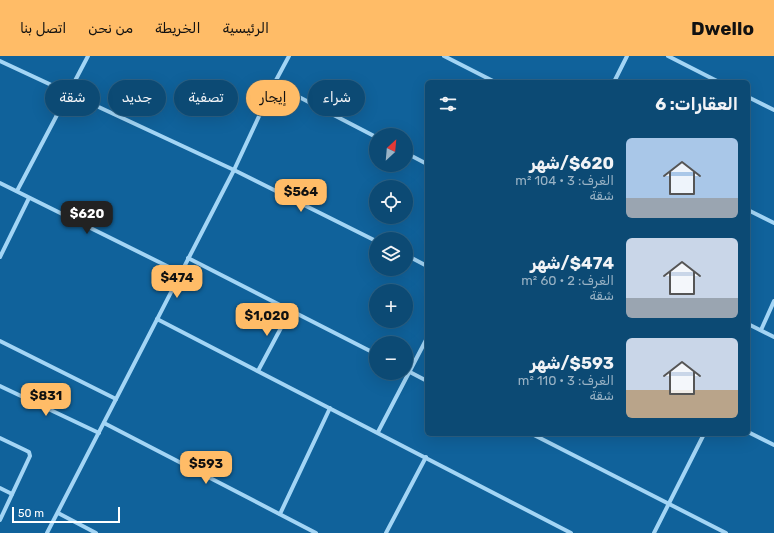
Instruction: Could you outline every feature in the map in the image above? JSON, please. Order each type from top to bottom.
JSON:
[{"type":"street","points":[[75,80],[88,56]]},
{"type":"street","points":[[276,80],[289,56]]},
{"type":"street","points":[[444,56],[491,80]]},
{"type":"street","points":[[615,80],[627,56]]},
{"type":"street","points":[[668,56],[715,80]]},
{"type":"street","points":[[0,60],[45,82]]},
{"type":"street","points":[[300,98],[369,133]]},
{"type":"street","points":[[750,98],[774,110]]},
{"type":"street","points":[[100,108],[234,170],[369,238]]},
{"type":"street","points":[[17,191],[56,116]]},
{"type":"street","points":[[47,533],[234,170],[259,116]]},
{"type":"street","points":[[413,157],[425,163]]},
{"type":"street","points":[[0,183],[181,273]]},
{"type":"street","points":[[0,257],[30,198]]},
{"type":"street","points":[[750,211],[774,223]]},
{"type":"street","points":[[188,258],[369,350]]},
{"type":"street","points":[[413,259],[425,265]]},
{"type":"street","points":[[761,330],[774,301]]},
{"type":"street","points":[[258,371],[290,311]]},
{"type":"street","points":[[158,319],[571,533]]},
{"type":"street","points":[[750,325],[774,337]]},
{"type":"street","points":[[0,341],[116,399]]},
{"type":"street","points":[[413,362],[425,341]]},
{"type":"street","points":[[413,373],[425,379]]},
{"type":"street","points":[[378,432],[404,380]]},
{"type":"street","points":[[0,386],[99,433]]},
{"type":"street","points":[[280,514],[330,408]]},
{"type":"street","points":[[104,423],[316,533]]},
{"type":"street","points":[[750,433],[774,445]]},
{"type":"street","points":[[536,436],[726,533]]},
{"type":"street","points":[[654,533],[703,436]]},
{"type":"street","points":[[0,438],[29,452],[30,456],[0,520]]},
{"type":"street","points":[[386,533],[426,457]]},
{"type":"street","points":[[0,488],[12,494]]},
{"type":"street","points":[[58,513],[96,533]]}]
